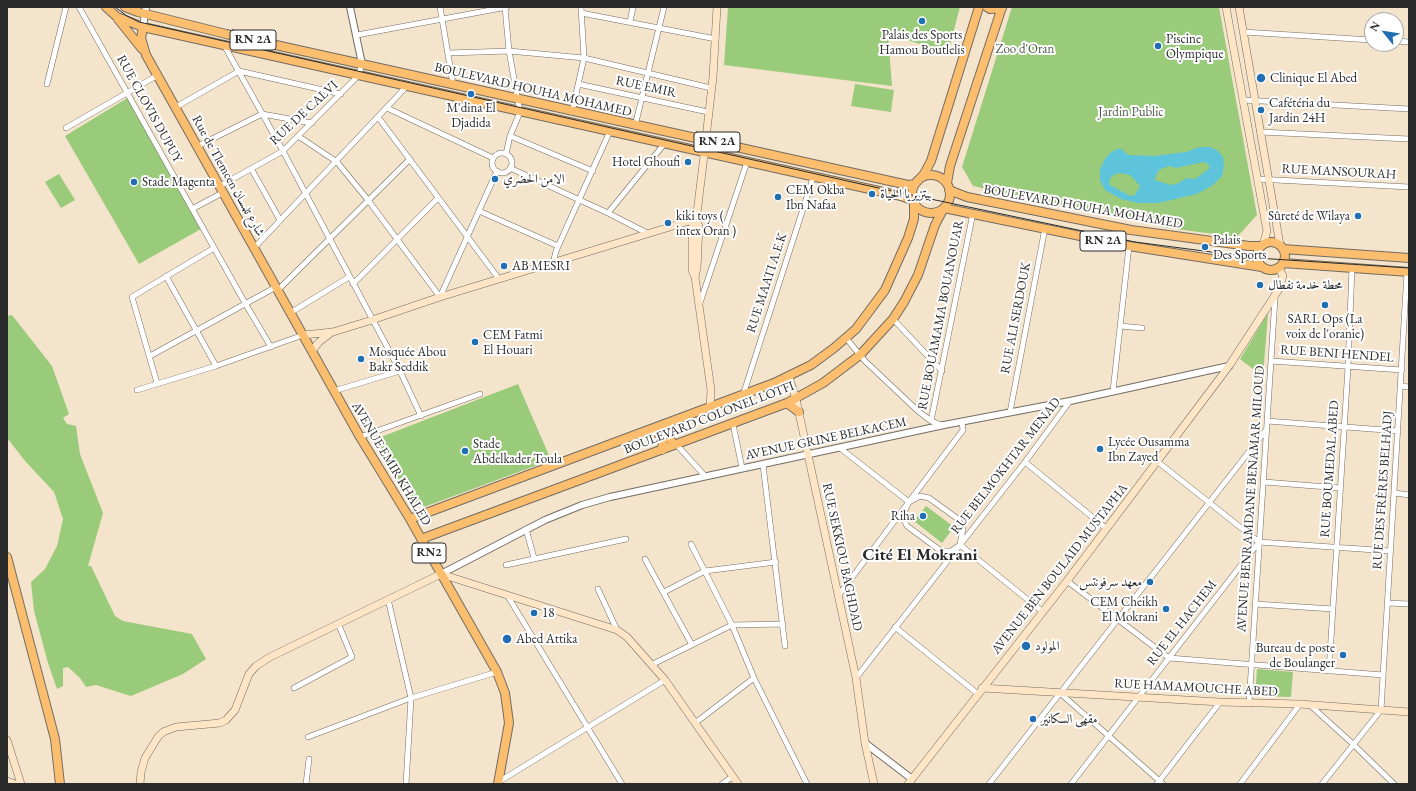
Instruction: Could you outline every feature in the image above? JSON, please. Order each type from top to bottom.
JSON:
[{"type":"main road","points":[[106,7],[117,17],[146,55]]},
{"type":"main road","name":"BOULEVARD HOUHA MOHAMED","points":[[125,7],[145,10],[226,34],[453,84],[517,100],[705,140],[898,184],[910,185],[916,182]]},
{"type":"main road","points":[[710,407],[711,390],[695,277],[692,270],[692,231],[693,223],[696,220],[704,152],[716,39],[717,7]]},
{"type":"main road","points":[[979,7],[931,161],[924,174],[916,182],[912,191],[913,201],[920,210],[930,213],[944,208],[949,200],[948,187],[950,166],[1002,8],[990,9],[987,7]]},
{"type":"main road","points":[[1226,7],[1267,231],[1257,258],[1262,267],[1269,270],[1281,266],[1352,268],[1408,272]]},
{"type":"main road","points":[[1239,7],[1254,101],[1281,247],[1285,256],[1281,266]]},
{"type":"main road","name":"BOULEVARD HOUHA MOHAMED","points":[[117,17],[143,27],[406,87],[665,143],[813,178],[901,196],[913,201]]},
{"type":"main road","name":"Rue de Tlemcen شارع تلمسان","points":[[143,27],[141,38],[146,55],[303,335]]},
{"type":"main road","points":[[916,182],[930,175],[941,178],[948,187]]},
{"type":"main road","name":"BOULEVARD HOUHA MOHAMED","points":[[948,187],[967,197],[1131,230],[1249,246],[1262,245]]},
{"type":"main road","name":"BOULEVARD COLONEL LOTFI","points":[[410,519],[719,404],[789,377],[811,365],[846,338],[873,308],[892,277],[912,228],[915,212],[913,201]]},
{"type":"main road","name":"BOULEVARD HOUHA MOHAMED","points":[[944,208],[1129,246],[1262,267]]},
{"type":"main road","name":"BOULEVARD COLONEL LOTFI","points":[[421,539],[787,403],[835,375],[860,355],[893,319],[918,275],[935,225],[944,208]]},
{"type":"main road","points":[[303,335],[333,332],[440,297],[647,233],[696,220]]},
{"type":"main road","points":[[1262,245],[1272,242],[1281,247],[1409,258]]},
{"type":"main road","name":"AVENUE BEN BOULAID MUSTAPHA","points":[[912,782],[980,691],[1107,529],[1229,366],[1275,296],[1283,278],[1281,266]]},
{"type":"main road","points":[[312,351],[319,342],[333,332]]},
{"type":"main road","name":"AVENUE EMIR KHALED","points":[[303,335],[360,437],[410,519],[497,672],[506,693],[509,723],[500,783]]},
{"type":"main road","name":"RUE SEKKIOU BAGHDAD","points":[[789,377],[796,399],[856,678],[865,743],[874,784]]},
{"type":"main road","points":[[711,390],[719,404]]},
{"type":"main road","points":[[787,403],[798,412]]},
{"type":"main road","points":[[668,423],[667,435],[675,445]]},
{"type":"main road","points":[[654,428],[663,440],[662,450]]},
{"type":"main road","points":[[7,557],[55,738],[60,784]]},
{"type":"main road","points":[[140,784],[141,772],[145,758],[153,744],[163,732],[176,727],[220,723],[226,720],[235,710],[249,674],[256,666],[270,657],[440,574],[617,630],[627,637],[653,664],[738,784]]},
{"type":"main road","name":"RUE HAMAMOUCHE ABED","points":[[980,691],[1140,696],[1249,704],[1300,704],[1409,712]]},
{"type":"main road","points":[[7,740],[18,783],[7,781]]},
{"type":"main road","points":[[55,784],[58,767]]},
{"type":"street","points":[[47,84],[66,7]]},
{"type":"street","name":"RUE CLOVIS DUPUY","points":[[79,7],[271,347]]},
{"type":"street","points":[[350,7],[362,64],[358,76]]},
{"type":"street","points":[[440,7],[453,84]]},
{"type":"street","points":[[357,35],[506,7],[509,51],[520,112],[510,136],[506,154]]},
{"type":"street","points":[[630,22],[633,7]]},
{"type":"street","points":[[635,126],[664,7]]},
{"type":"street","points":[[143,27],[145,10]]},
{"type":"street","points":[[572,112],[584,58],[581,10],[630,22],[716,39]]},
{"type":"street","points":[[1243,32],[1364,40]]},
{"type":"street","points":[[224,45],[283,151],[400,371],[421,416]]},
{"type":"street","points":[[448,53],[509,51],[584,58],[711,88]]},
{"type":"street","points":[[176,107],[239,71],[341,94]]},
{"type":"street","points":[[66,128],[158,75]]},
{"type":"street","name":"RUE DE CALVI","points":[[192,209],[283,151],[358,76]]},
{"type":"street","name":"RUE EMIR","points":[[578,84],[708,112]]},
{"type":"street","points":[[254,248],[337,162],[406,87]]},
{"type":"street","points":[[1243,100],[1409,109]]},
{"type":"street","points":[[387,108],[493,158]]},
{"type":"street","points":[[198,146],[262,114],[312,123]]},
{"type":"street","points":[[378,117],[499,279]]},
{"type":"street","points":[[553,263],[558,246],[610,131]]},
{"type":"street","points":[[1260,132],[1409,139]]},
{"type":"street","points":[[298,136],[337,162],[368,200],[396,240],[440,297],[497,171]]},
{"type":"street","points":[[510,136],[593,171]]},
{"type":"street","points":[[608,213],[665,143]]},
{"type":"street","points":[[498,154],[506,154],[512,161],[510,168],[505,172],[497,171],[493,167],[493,158],[498,154]]},
{"type":"street","points":[[150,356],[245,303],[277,289],[330,240],[410,159]]},
{"type":"street","points":[[699,305],[747,162]]},
{"type":"street","points":[[510,168],[608,213],[647,233]]},
{"type":"street","points":[[252,170],[280,220]]},
{"type":"street","name":"RUE MAATI A.E.K","points":[[742,395],[813,178]]},
{"type":"street","name":"RUE MANSOURAH","points":[[1257,179],[1409,187]]},
{"type":"street","points":[[353,284],[438,198]]},
{"type":"street","points":[[479,211],[558,246]]},
{"type":"street","name":"RUE BOUAMAMA BOUANOUAR","points":[[931,421],[973,213]]},
{"type":"street","name":"RUE ALI SERDOUK","points":[[1010,412],[1045,228]]},
{"type":"street","points":[[1113,390],[1129,246]]},
{"type":"street","points":[[157,383],[132,296],[214,248]]},
{"type":"street","name":"RUE BOUMEDAL ABED","points":[[1329,671],[1348,367],[1352,268]]},
{"type":"street","name":"RUE DES FRÈRES BELHADJ","points":[[1381,710],[1408,272]]},
{"type":"street","points":[[166,276],[216,366]]},
{"type":"street","points":[[290,312],[349,277]]},
{"type":"street","name":"AVENUE BENRAMDANE BENAMAR MILOUD","points":[[1249,704],[1254,604],[1264,482],[1275,296]]},
{"type":"street","points":[[893,319],[942,371]]},
{"type":"street","points":[[1120,326],[1142,328]]},
{"type":"street","points":[[137,390],[216,366],[303,335]]},
{"type":"street","points":[[846,338],[860,355],[923,415],[931,421],[944,425]]},
{"type":"street","name":"RUE BENI HENDEL","points":[[1271,360],[1402,370]]},
{"type":"street","name":"AVENUE GRINE BELKACEM","points":[[440,574],[526,529],[582,505],[610,497],[944,425],[1070,401],[1113,390],[1229,366]]},
{"type":"street","points":[[334,391],[400,371]]},
{"type":"street","points":[[1401,386],[1409,387]]},
{"type":"street","points":[[360,437],[480,394]]},
{"type":"street","name":"RUE BELMOKHTAR MENAD","points":[[856,678],[1025,462],[1070,401]]},
{"type":"street","points":[[918,431],[925,424],[923,415]]},
{"type":"street","points":[[1267,421],[1398,431]]},
{"type":"street","points":[[838,596],[963,430],[962,422]]},
{"type":"street","points":[[733,424],[742,468]]},
{"type":"street","points":[[989,784],[1266,430]]},
{"type":"street","points":[[675,445],[705,476]]},
{"type":"street","points":[[840,448],[909,502]]},
{"type":"street","points":[[1025,462],[1107,529]]},
{"type":"street","points":[[1158,462],[1259,542],[1390,551]]},
{"type":"street","points":[[763,465],[776,562],[785,646]]},
{"type":"street","points":[[1264,482],[1340,488]]},
{"type":"street","points":[[1395,493],[1409,494]]},
{"type":"street","points":[[920,496],[929,498],[958,519],[963,528],[960,545],[951,551],[941,551],[907,526],[904,516],[909,502],[920,496]]},
{"type":"street","points":[[526,529],[534,558]]},
{"type":"street","points":[[506,564],[626,539]]},
{"type":"street","name":"RUE EL HACHEM","points":[[1071,784],[1259,542]]},
{"type":"street","points":[[691,544],[732,625],[754,678],[807,784]]},
{"type":"street","points":[[960,545],[1043,612]]},
{"type":"street","points":[[645,559],[692,645]]},
{"type":"street","points":[[664,592],[705,571],[776,562]]},
{"type":"street","points":[[1067,581],[1169,658],[1383,675]]},
{"type":"street","points":[[598,589],[617,630]]},
{"type":"street","points":[[507,595],[622,784]]},
{"type":"street","points":[[388,599],[411,698],[406,784]]},
{"type":"street","points":[[1388,603],[1409,604]]},
{"type":"street","points":[[1254,604],[1332,609]]},
{"type":"street","points":[[294,688],[352,657],[338,623]]},
{"type":"street","points":[[653,664],[732,625],[783,624]]},
{"type":"street","points":[[895,627],[980,691]]},
{"type":"street","points":[[308,737],[411,698],[497,672]]},
{"type":"street","points":[[694,723],[754,678]]},
{"type":"street","points":[[500,783],[665,680]]},
{"type":"street","points":[[1060,693],[1160,783],[1220,702]]},
{"type":"street","points":[[1240,784],[1300,704]]},
{"type":"street","points":[[1310,705],[1394,784]]},
{"type":"street","points":[[1322,784],[1381,710]]},
{"type":"street","points":[[865,743],[912,782]]},
{"type":"street","points":[[306,784],[309,759]]},
{"type":"street","points":[[722,784],[732,777]]},
{"type":"green space","points":[[728,7],[960,7],[948,53],[888,34],[892,86],[724,65]]},
{"type":"green space","name":"Jardin Public","points":[[1012,7],[1219,7],[1257,215],[1237,237],[1168,228],[973,186],[962,167]]},
{"type":"green space","points":[[855,84],[894,90],[891,112],[851,106]]},
{"type":"green space","name":"Stade Magenta","points":[[129,97],[201,229],[139,264],[65,136]]},
{"type":"green space","points":[[59,174],[75,200],[61,208],[45,182]]},
{"type":"green space","points":[[1268,313],[1263,377],[1240,359]]},
{"type":"green space","points":[[12,315],[52,366],[69,414],[63,418],[67,424],[76,426],[80,454],[103,513],[88,566],[91,566],[115,616],[123,621],[192,634],[206,659],[183,674],[131,696],[96,685],[86,687],[80,678],[68,667],[63,668],[63,686],[57,689],[48,663],[34,611],[31,582],[45,569],[57,546],[63,519],[54,492],[26,462],[7,438],[7,316]]},
{"type":"green space","name":"Stade Abdelkader Toula","points":[[518,384],[551,460],[424,507],[412,504],[379,443],[381,437]]},
{"type":"green space","points":[[926,506],[954,527],[942,543],[914,521]]},
{"type":"green space","points":[[1257,669],[1293,672],[1291,697],[1255,696]]},
{"type":"water","points":[[1200,147],[1209,147],[1217,150],[1223,157],[1224,166],[1222,176],[1213,185],[1197,194],[1158,203],[1138,203],[1121,199],[1105,190],[1100,180],[1100,169],[1105,159],[1111,152],[1120,148],[1128,155],[1154,156],[1186,152]],"holes":[[[1203,162],[1208,164],[1210,168],[1195,179],[1186,178],[1179,183],[1171,185],[1154,180],[1159,170],[1169,166],[1176,168]],[[1119,173],[1130,175],[1140,186],[1135,195],[1130,196],[1110,185],[1109,180],[1113,175]]]},
{"type":"tram line","points":[[115,7],[127,16],[139,22],[883,189],[1135,242],[1257,258],[1409,268]]},
{"type":"place","name":"Palais des Sports Hamou Boutlelis","points":[[922,21]]},
{"type":"place","name":"Piscine Olympique","points":[[1158,46]]},
{"type":"place","name":"Clinique El Abed","points":[[1261,78]]},
{"type":"place","name":"M'dina El Djadida","points":[[471,94]]},
{"type":"place","name":"Cafétéria du Jardin 24H","points":[[1261,110]]},
{"type":"place","name":"Hotel Ghoufi","points":[[688,162]]},
{"type":"place","name":"الامن الحضري","points":[[495,179]]},
{"type":"place","name":"Stade Magenta","points":[[134,182]]},
{"type":"place","name":"بيتزيريا الحياة","points":[[872,194]]},
{"type":"place","name":"CEM Okba Ibn Nafaa","points":[[778,197]]},
{"type":"place","name":"Sûreté de Wilaya","points":[[1358,216]]},
{"type":"place","name":"kiki toys ( intex Oran )","points":[[668,223]]},
{"type":"place","name":"Palais Des Sports","points":[[1205,247]]},
{"type":"place","name":"AB MESRI","points":[[504,266]]},
{"type":"place","name":"محطة خدمة نفطال","points":[[1260,285]]},
{"type":"place","name":"SARL Ops (La voix de l'oranie)","points":[[1325,305]]},
{"type":"place","name":"CEM Fatmi El Houari","points":[[475,342]]},
{"type":"place","name":"Mosquée Abou Bakr Seddik","points":[[361,359]]},
{"type":"place","name":"Lycée Ousamma Ibn Zayed","points":[[1100,449]]},
{"type":"place","name":"Stade Abdelkader Toula","points":[[465,451]]},
{"type":"place","name":"Riha","points":[[923,516]]},
{"type":"place","name":"معهد سرفونتس","points":[[1150,582]]},
{"type":"place","name":"CEM Cheikh El Mokrani","points":[[1166,609]]},
{"type":"place","name":"18","points":[[534,613]]},
{"type":"place","name":"Abed Attika","points":[[507,639]]},
{"type":"place","name":"المولود","points":[[1026,646]]},
{"type":"place","name":"Bureau de poste de Boulanger","points":[[1343,655]]},
{"type":"place","name":"مقهى السكانير","points":[[1033,719]]},
{"type":"district","name":"Cité El Mokrani","points":[[920,555]]},
{"type":"park label","name":"Zoo d'Oran","points":[[1025,49]]}]
